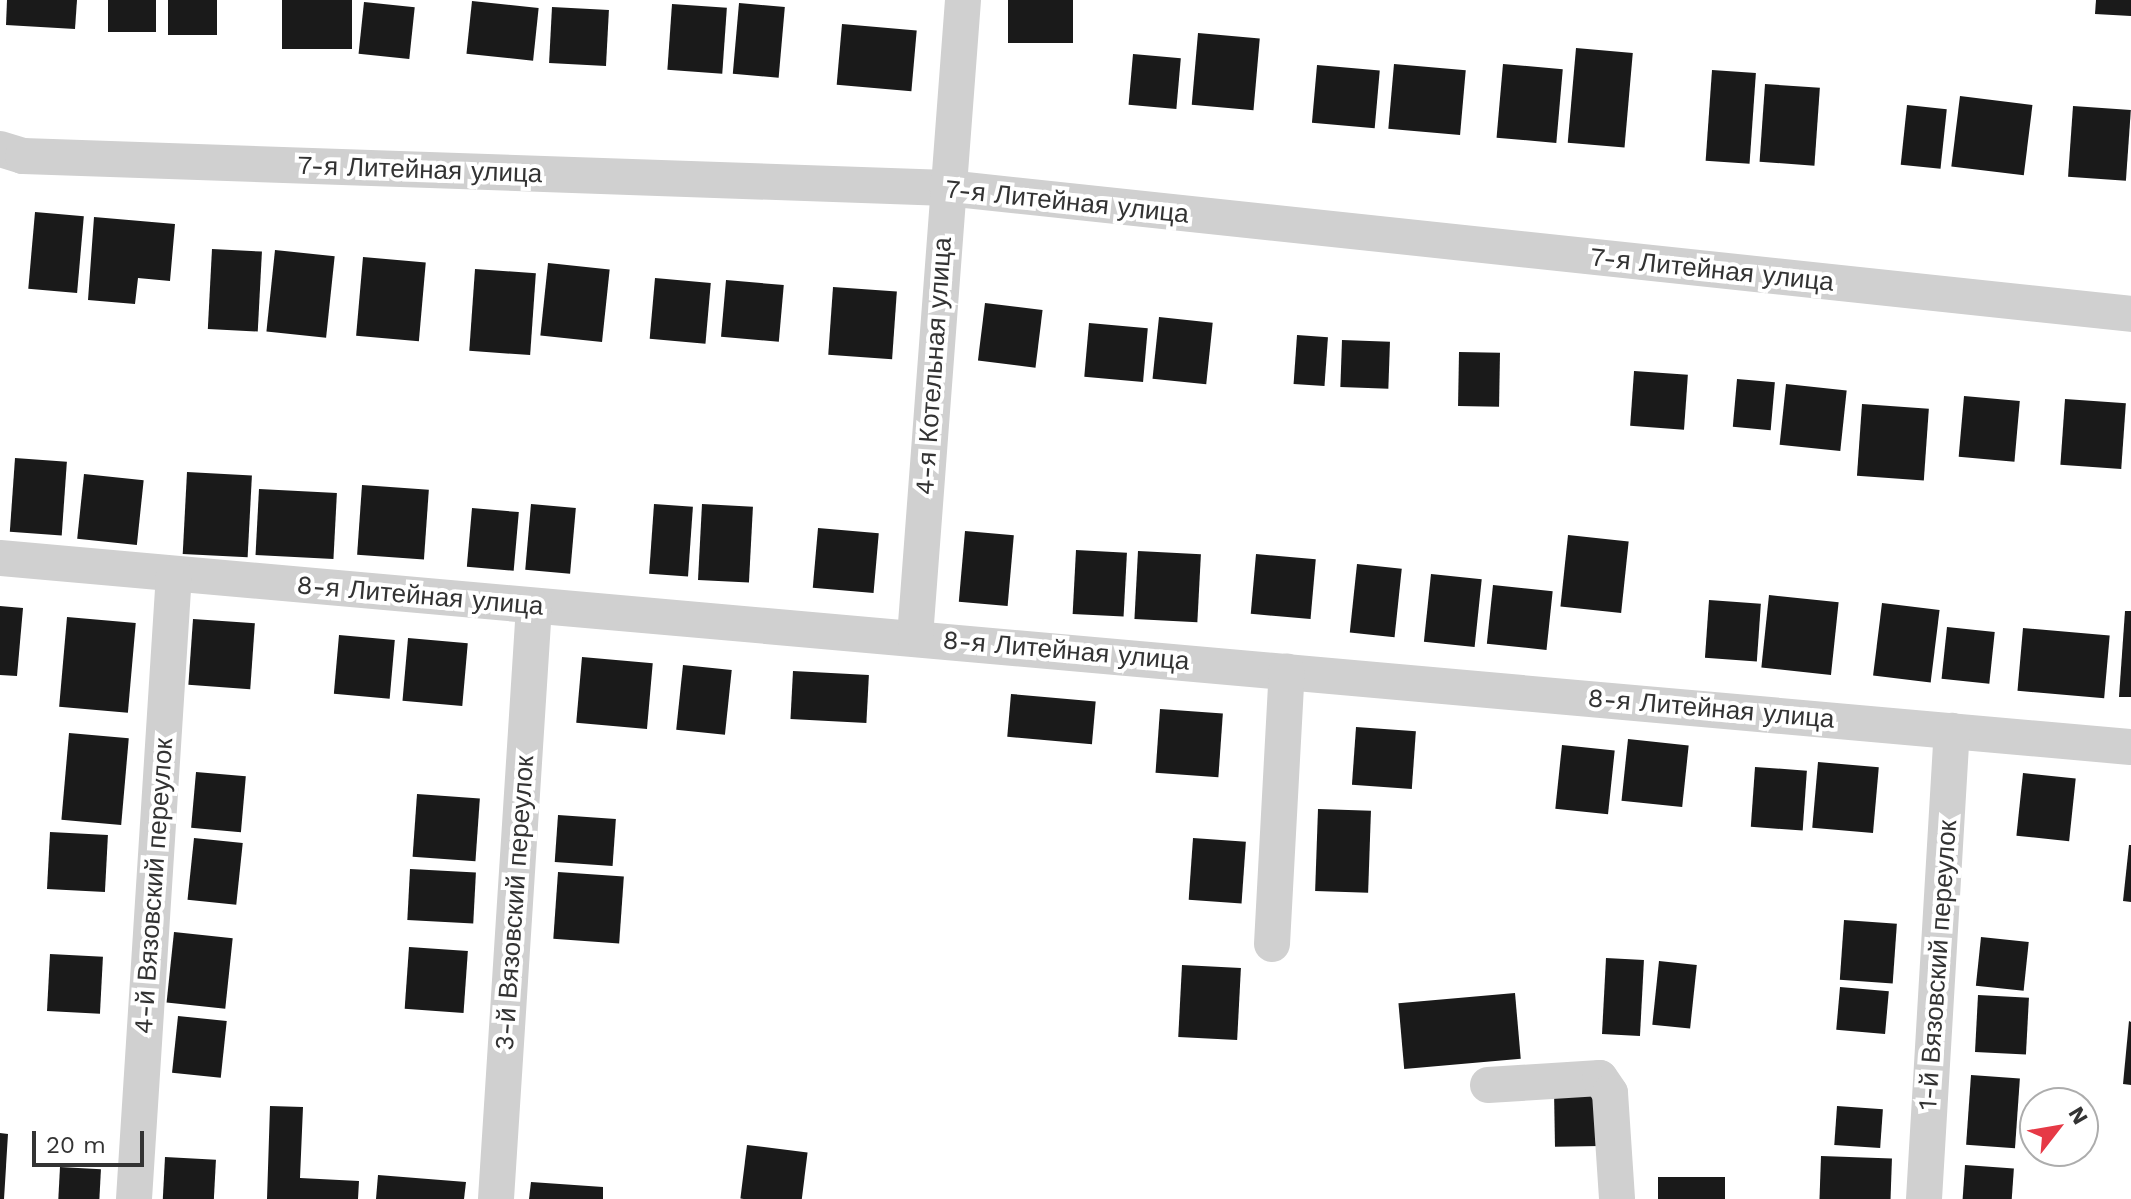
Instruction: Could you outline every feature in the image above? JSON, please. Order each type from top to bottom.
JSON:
[{"type":"street","name":"4-я Котельная улица","points":[[915,637],[963,0]]},
{"type":"street","name":"7-я Литейная улица","points":[[0,149],[23,156],[947,188],[2131,314]]},
{"type":"street","name":"8-я Литейная улица","points":[[0,558],[2131,747]]},
{"type":"street","name":"4-й Вязовский переулок","points":[[134,1199],[174,574]]},
{"type":"street","name":"3-й Вязовский переулок","points":[[496,1199],[534,607]]},
{"type":"street","points":[[1272,944],[1287,671]]},
{"type":"street","name":"1-й Вязовский переулок","points":[[1924,1199],[1952,731]]},
{"type":"street","points":[[1488,1085],[1600,1078],[1610,1093],[1617,1199]]},
{"type":"building","points":[[7,0],[77,0],[75,29],[6,25]]},
{"type":"building","points":[[108,0],[156,0],[156,32],[108,32]]},
{"type":"building","points":[[168,0],[217,0],[217,35],[168,35]]},
{"type":"building","points":[[282,0],[352,0],[352,49],[282,49]]},
{"type":"building","points":[[1008,0],[1073,0],[1073,43],[1008,43]]},
{"type":"building","points":[[2096,0],[2131,0],[2131,16],[2095,14]]},
{"type":"building","points":[[472,1],[539,8],[533,61],[466,54]]},
{"type":"building","points":[[364,2],[415,7],[409,59],[359,54]]},
{"type":"building","points":[[739,3],[785,7],[779,78],[733,74]]},
{"type":"building","points":[[672,4],[727,8],[722,74],[667,70]]},
{"type":"building","points":[[552,7],[609,10],[606,66],[549,63]]},
{"type":"building","points":[[842,24],[917,31],[911,91],[837,85]]},
{"type":"building","points":[[1198,33],[1260,38],[1253,110],[1192,105]]},
{"type":"building","points":[[1576,48],[1633,53],[1625,148],[1568,143]]},
{"type":"building","points":[[1133,54],[1181,58],[1176,109],[1129,105]]},
{"type":"building","points":[[1394,64],[1466,70],[1460,135],[1388,129]]},
{"type":"building","points":[[1503,64],[1563,69],[1556,143],[1497,138]]},
{"type":"building","points":[[1317,65],[1380,70],[1375,128],[1312,123]]},
{"type":"building","points":[[1712,70],[1756,73],[1750,164],[1706,161]]},
{"type":"building","points":[[1765,84],[1820,88],[1814,166],[1760,162]]},
{"type":"building","points":[[1960,96],[2032,105],[2024,175],[1951,166]]},
{"type":"building","points":[[1907,105],[1947,109],[1941,169],[1901,165]]},
{"type":"building","points":[[2073,106],[2131,110],[2126,181],[2068,177]]},
{"type":"building","points":[[35,212],[84,216],[77,293],[28,289]]},
{"type":"building","points":[[94,217],[175,224],[170,281],[138,278],[135,304],[88,300]]},
{"type":"building","points":[[212,249],[262,252],[258,332],[208,329]]},
{"type":"building","points":[[275,250],[335,256],[326,338],[266,332]]},
{"type":"building","points":[[363,257],[426,262],[419,341],[356,336]]},
{"type":"building","points":[[548,263],[610,269],[602,342],[540,336]]},
{"type":"building","points":[[475,269],[536,273],[530,355],[469,351]]},
{"type":"building","points":[[655,278],[711,283],[705,344],[650,339]]},
{"type":"building","points":[[726,280],[784,285],[779,342],[721,337]]},
{"type":"building","points":[[833,287],[897,291],[892,359],[828,355]]},
{"type":"building","points":[[985,303],[1043,310],[1035,368],[978,361]]},
{"type":"building","points":[[1159,317],[1213,323],[1206,384],[1153,379]]},
{"type":"building","points":[[1089,323],[1148,328],[1143,382],[1084,377]]},
{"type":"building","points":[[1297,335],[1328,337],[1325,386],[1294,384]]},
{"type":"building","points":[[1342,340],[1390,342],[1388,389],[1340,387]]},
{"type":"building","points":[[1459,352],[1500,353],[1499,407],[1458,406]]},
{"type":"building","points":[[1634,371],[1688,375],[1684,430],[1630,426]]},
{"type":"building","points":[[1737,379],[1775,382],[1771,430],[1733,427]]},
{"type":"building","points":[[1786,384],[1847,390],[1840,451],[1780,445]]},
{"type":"building","points":[[1964,396],[2020,401],[2014,462],[1959,457]]},
{"type":"building","points":[[2065,399],[2126,403],[2121,469],[2060,465]]},
{"type":"building","points":[[1862,404],[1929,409],[1924,480],[1857,476]]},
{"type":"building","points":[[15,458],[67,462],[62,535],[10,532]]},
{"type":"building","points":[[187,472],[252,475],[248,557],[183,554]]},
{"type":"building","points":[[84,474],[144,480],[137,545],[77,539]]},
{"type":"building","points":[[362,485],[429,490],[424,560],[357,555]]},
{"type":"building","points":[[259,489],[337,493],[333,559],[256,555]]},
{"type":"building","points":[[531,504],[576,508],[570,574],[525,570]]},
{"type":"building","points":[[654,504],[693,507],[688,577],[649,574]]},
{"type":"building","points":[[702,504],[753,507],[749,583],[698,580]]},
{"type":"building","points":[[472,508],[519,512],[514,571],[467,567]]},
{"type":"building","points":[[818,528],[879,533],[874,593],[813,588]]},
{"type":"building","points":[[965,531],[1014,535],[1008,606],[959,602]]},
{"type":"building","points":[[1568,535],[1629,541],[1621,613],[1560,607]]},
{"type":"building","points":[[1076,550],[1127,553],[1124,617],[1073,614]]},
{"type":"building","points":[[1138,551],[1201,554],[1197,622],[1134,619]]},
{"type":"building","points":[[1256,554],[1316,559],[1311,619],[1251,614]]},
{"type":"building","points":[[1357,564],[1402,569],[1395,637],[1350,633]]},
{"type":"building","points":[[1431,574],[1482,579],[1475,647],[1424,642]]},
{"type":"building","points":[[1493,585],[1553,591],[1547,650],[1487,644]]},
{"type":"building","points":[[1769,595],[1839,602],[1831,675],[1761,668]]},
{"type":"building","points":[[1709,600],[1761,604],[1757,661],[1705,658]]},
{"type":"building","points":[[1882,603],[1940,610],[1931,683],[1873,675]]},
{"type":"building","points":[[0,606],[23,608],[17,676],[0,675]]},
{"type":"building","points":[[2125,611],[2131,611],[2131,697],[2119,697]]},
{"type":"building","points":[[67,617],[136,623],[128,713],[59,707]]},
{"type":"building","points":[[193,619],[255,623],[250,689],[188,685]]},
{"type":"building","points":[[1947,627],[1995,632],[1989,684],[1942,679]]},
{"type":"building","points":[[2023,628],[2110,636],[2104,698],[2018,691]]},
{"type":"building","points":[[339,635],[395,640],[390,699],[334,694]]},
{"type":"building","points":[[408,638],[468,643],[462,706],[403,701]]},
{"type":"building","points":[[582,657],[653,663],[647,729],[576,723]]},
{"type":"building","points":[[683,665],[732,670],[725,735],[676,730]]},
{"type":"building","points":[[793,671],[869,675],[866,723],[790,719]]},
{"type":"building","points":[[1011,694],[1096,701],[1092,744],[1007,737]]},
{"type":"building","points":[[1160,709],[1223,713],[1218,777],[1156,773]]},
{"type":"building","points":[[1356,727],[1416,731],[1412,789],[1352,785]]},
{"type":"building","points":[[69,733],[129,738],[121,825],[61,820]]},
{"type":"building","points":[[1628,739],[1689,745],[1682,807],[1622,801]]},
{"type":"building","points":[[1562,745],[1615,751],[1608,814],[1555,809]]},
{"type":"building","points":[[1818,762],[1879,767],[1873,833],[1812,828]]},
{"type":"building","points":[[1755,767],[1807,771],[1803,830],[1751,827]]},
{"type":"building","points":[[196,772],[246,776],[241,832],[191,828]]},
{"type":"building","points":[[2023,773],[2076,779],[2069,841],[2016,836]]},
{"type":"building","points":[[417,794],[480,798],[475,861],[413,857]]},
{"type":"building","points":[[1318,809],[1371,811],[1368,893],[1315,891]]},
{"type":"building","points":[[558,815],[616,819],[613,866],[555,862]]},
{"type":"building","points":[[50,832],[108,835],[105,892],[47,889]]},
{"type":"building","points":[[194,838],[243,843],[236,905],[188,900]]},
{"type":"building","points":[[1193,838],[1246,842],[1242,904],[1189,900]]},
{"type":"building","points":[[2131,845],[2131,902],[2123,901]]},
{"type":"building","points":[[410,869],[476,872],[473,923],[407,920]]},
{"type":"building","points":[[558,872],[624,877],[619,943],[553,939]]},
{"type":"building","points":[[1844,920],[1897,924],[1893,984],[1840,980]]},
{"type":"building","points":[[174,932],[233,938],[225,1009],[167,1003]]},
{"type":"building","points":[[1981,937],[2029,942],[2024,991],[1976,986]]},
{"type":"building","points":[[409,947],[468,951],[464,1013],[405,1009]]},
{"type":"building","points":[[50,954],[103,957],[100,1014],[47,1011]]},
{"type":"building","points":[[1606,958],[1644,960],[1640,1036],[1602,1034]]},
{"type":"building","points":[[1659,961],[1697,965],[1690,1029],[1652,1025]]},
{"type":"building","points":[[1182,965],[1241,968],[1237,1040],[1178,1037]]},
{"type":"building","points":[[1840,987],[1889,991],[1885,1034],[1836,1030]]},
{"type":"building","points":[[1515,993],[1521,1059],[1404,1069],[1398,1003]]},
{"type":"building","points":[[1978,995],[2029,998],[2026,1055],[1975,1052]]},
{"type":"building","points":[[178,1016],[227,1021],[221,1078],[172,1073]]},
{"type":"building","points":[[2131,1022],[2131,1085],[2123,1084]]},
{"type":"building","points":[[1971,1075],[2020,1078],[2015,1148],[1966,1145]]},
{"type":"building","points":[[1600,1089],[1601,1146],[1555,1147],[1554,1090]]},
{"type":"building","points":[[270,1106],[303,1107],[300,1178],[359,1181],[358,1199],[267,1199]]},
{"type":"building","points":[[1837,1106],[1883,1109],[1880,1148],[1834,1145]]},
{"type":"building","points":[[0,1133],[8,1134],[4,1199],[0,1199]]},
{"type":"building","points":[[747,1145],[808,1152],[802,1199],[740,1199]]},
{"type":"building","points":[[1821,1156],[1892,1158],[1891,1199],[1819,1199]]},
{"type":"building","points":[[165,1157],[216,1160],[214,1199],[163,1199]]},
{"type":"building","points":[[1965,1165],[2014,1168],[2012,1199],[1963,1199]]},
{"type":"building","points":[[60,1167],[101,1169],[99,1199],[58,1199]]},
{"type":"building","points":[[378,1175],[466,1182],[464,1199],[376,1199]]},
{"type":"building","points":[[1658,1177],[1725,1177],[1725,1199],[1658,1199]]},
{"type":"building","points":[[531,1182],[603,1187],[603,1199],[529,1199]]}]
